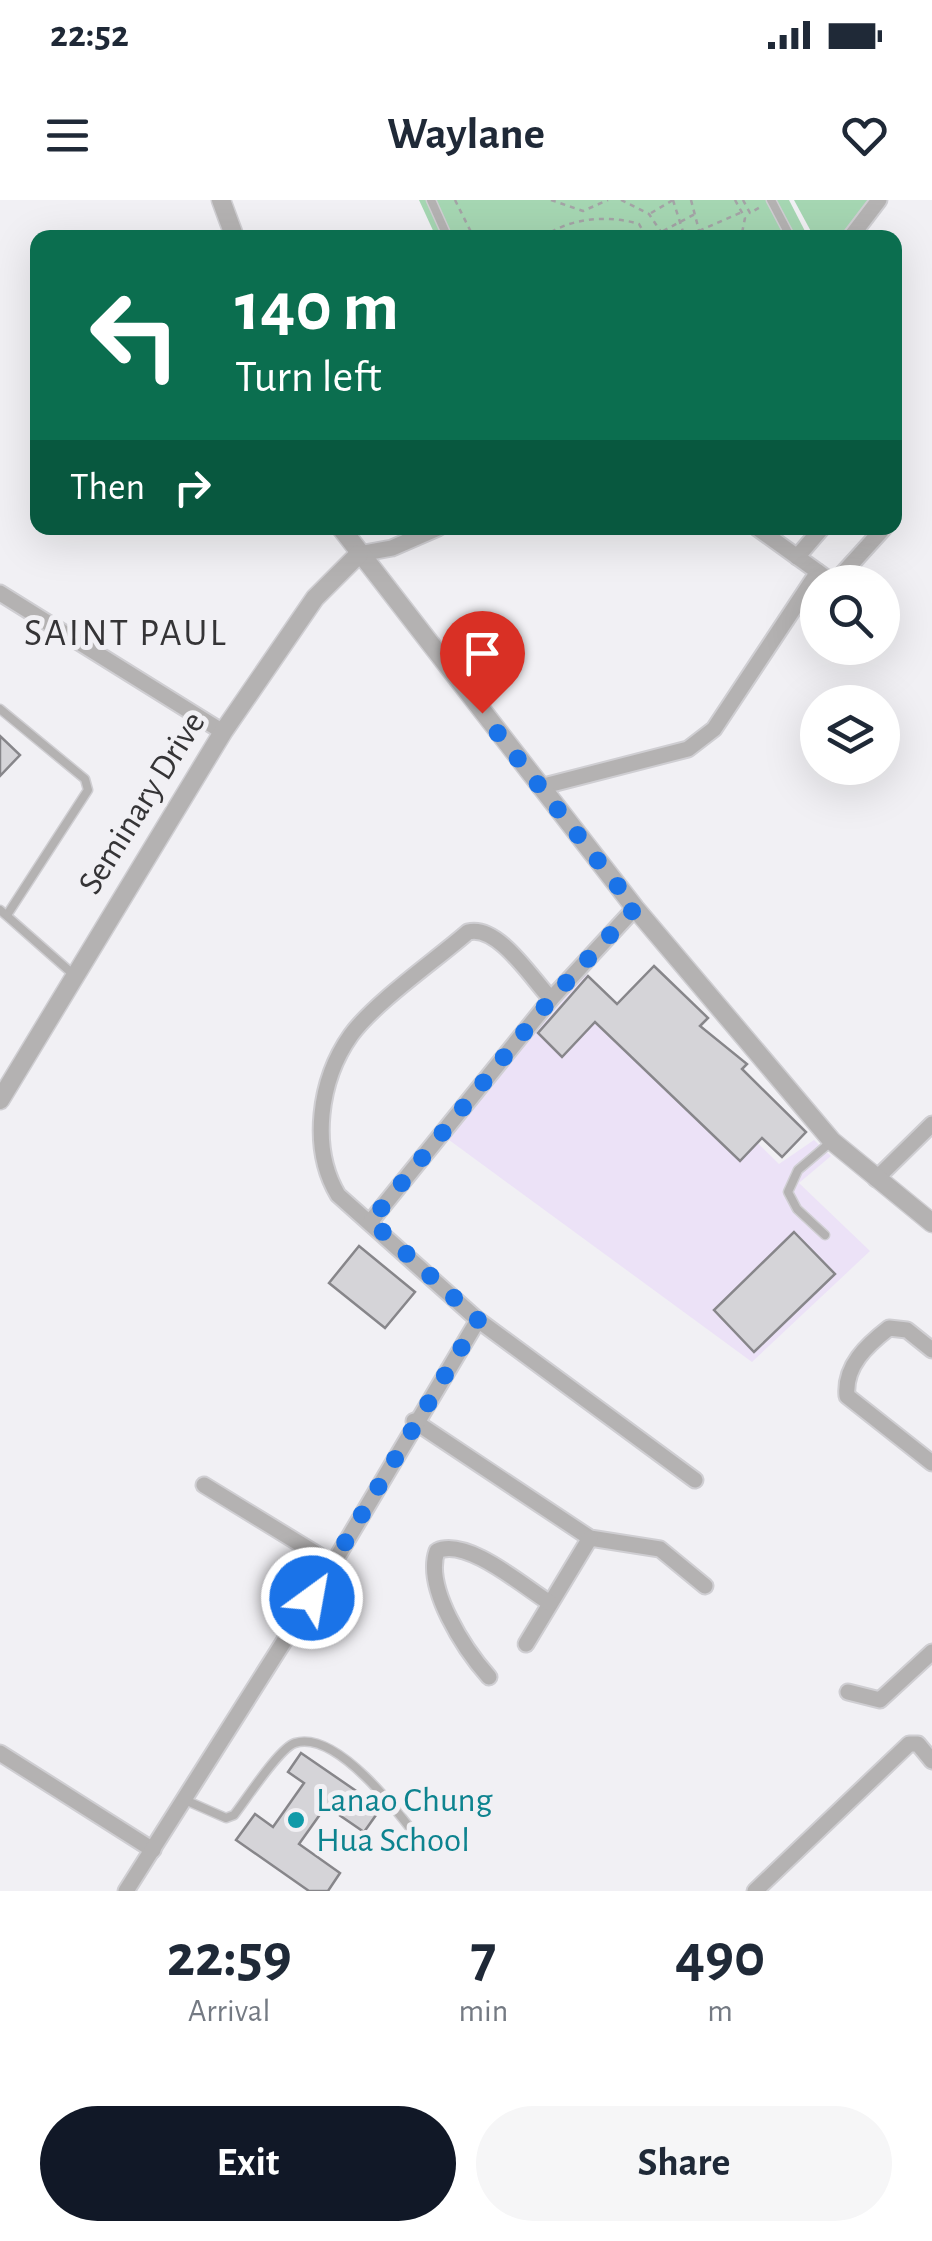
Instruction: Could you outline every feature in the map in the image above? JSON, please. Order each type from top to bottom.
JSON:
[{"type":"street","points":[[221,200],[233,230]]},
{"type":"street","points":[[856,230],[879,200]]},
{"type":"street","points":[[347,535],[635,908],[832,1141],[932,1224]]},
{"type":"street","points":[[359,554],[392,548],[422,535]]},
{"type":"street","points":[[767,535],[808,565]]},
{"type":"street","points":[[797,557],[816,535]]},
{"type":"street","points":[[843,565],[876,535]]},
{"type":"street","name":"Seminary Drive","points":[[0,1100],[224,732],[316,598],[359,554]]},
{"type":"street","points":[[0,593],[224,732]]},
{"type":"street","points":[[540,787],[688,749],[714,729],[800,616]]},
{"type":"street","points":[[371,1221],[551,999],[635,908]]},
{"type":"street","points":[[551,999],[496,940],[475,930],[353,1032],[334,1064],[320,1153],[338,1196],[371,1221],[478,1320],[695,1480]]},
{"type":"street","points":[[876,1180],[932,1124]]},
{"type":"street","points":[[126,1891],[333,1564],[414,1421],[478,1320]]},
{"type":"street","points":[[932,1350],[906,1330],[889,1328],[870,1343],[846,1383],[847,1396],[932,1462]]},
{"type":"street","points":[[414,1421],[590,1538],[660,1549],[704,1586]]},
{"type":"street","points":[[204,1485],[333,1564]]},
{"type":"street","points":[[526,1644],[590,1538]]},
{"type":"street","points":[[489,1677],[450,1622],[436,1566],[438,1551],[454,1546],[472,1551],[550,1604]]},
{"type":"street","points":[[848,1692],[880,1700],[932,1652]]},
{"type":"street","points":[[755,1891],[909,1744],[918,1744],[932,1761]]},
{"type":"street","points":[[0,1753],[153,1850]]},
{"type":"lane","points":[[431,200],[444,230]]},
{"type":"lane","points":[[771,200],[787,230]]},
{"type":"lane","points":[[0,709],[85,779],[88,790],[4,912],[74,975]]},
{"type":"lane","points":[[825,1235],[796,1208],[788,1192],[798,1170],[832,1141]]},
{"type":"lane","points":[[184,1800],[226,1818],[234,1815],[285,1749],[307,1743],[332,1753],[383,1791],[420,1841]]},
{"type":"path","points":[[456,200],[470,230]]},
{"type":"path","points":[[550,200],[583,212],[608,200]]},
{"type":"path","points":[[621,200],[650,214],[661,230]]},
{"type":"path","points":[[650,214],[673,200],[683,230]]},
{"type":"path","points":[[692,200],[699,230]]},
{"type":"path","points":[[735,200],[745,230]]},
{"type":"path","points":[[743,200],[750,213],[771,200]]},
{"type":"path","points":[[583,212],[584,221]]},
{"type":"path","points":[[701,230],[742,212]]},
{"type":"path","points":[[665,230],[695,214]]},
{"type":"path","points":[[562,230],[584,221],[620,218],[640,224],[643,230]]},
{"type":"shaded area","points":[[586,974],[779,1164],[814,1140],[831,1156],[799,1183],[870,1251],[752,1362],[445,1137]]},
{"type":"green space","points":[[419,200],[789,200],[804,230],[433,230]]},
{"type":"green space","points":[[794,200],[869,200],[845,230],[810,230]]},
{"type":"building","points":[[0,736],[20,755],[0,776]]},
{"type":"building","points":[[654,966],[708,1018],[700,1026],[747,1064],[742,1069],[806,1132],[782,1157],[762,1138],[740,1161],[595,1022],[562,1057],[538,1033],[588,976],[617,1004]]},
{"type":"building","points":[[794,1232],[835,1274],[754,1352],[714,1310]]},
{"type":"building","points":[[359,1246],[415,1292],[385,1328],[329,1283]]},
{"type":"building","name":"Lanao Chung Hua School","points":[[301,1753],[381,1808],[364,1832],[326,1806],[299,1844],[340,1873],[328,1891],[309,1891],[236,1840],[255,1814],[273,1827],[304,1783],[288,1772]]},
{"type":"place","name":"Lanao Chung Hua School","points":[[296,1820]]},
{"type":"district","name":"SAINT PAUL","points":[[126,634]]},
{"type":"route","points":[[312,1598],[414,1421],[478,1320],[371,1221],[551,999],[635,908],[482,713]]}]
